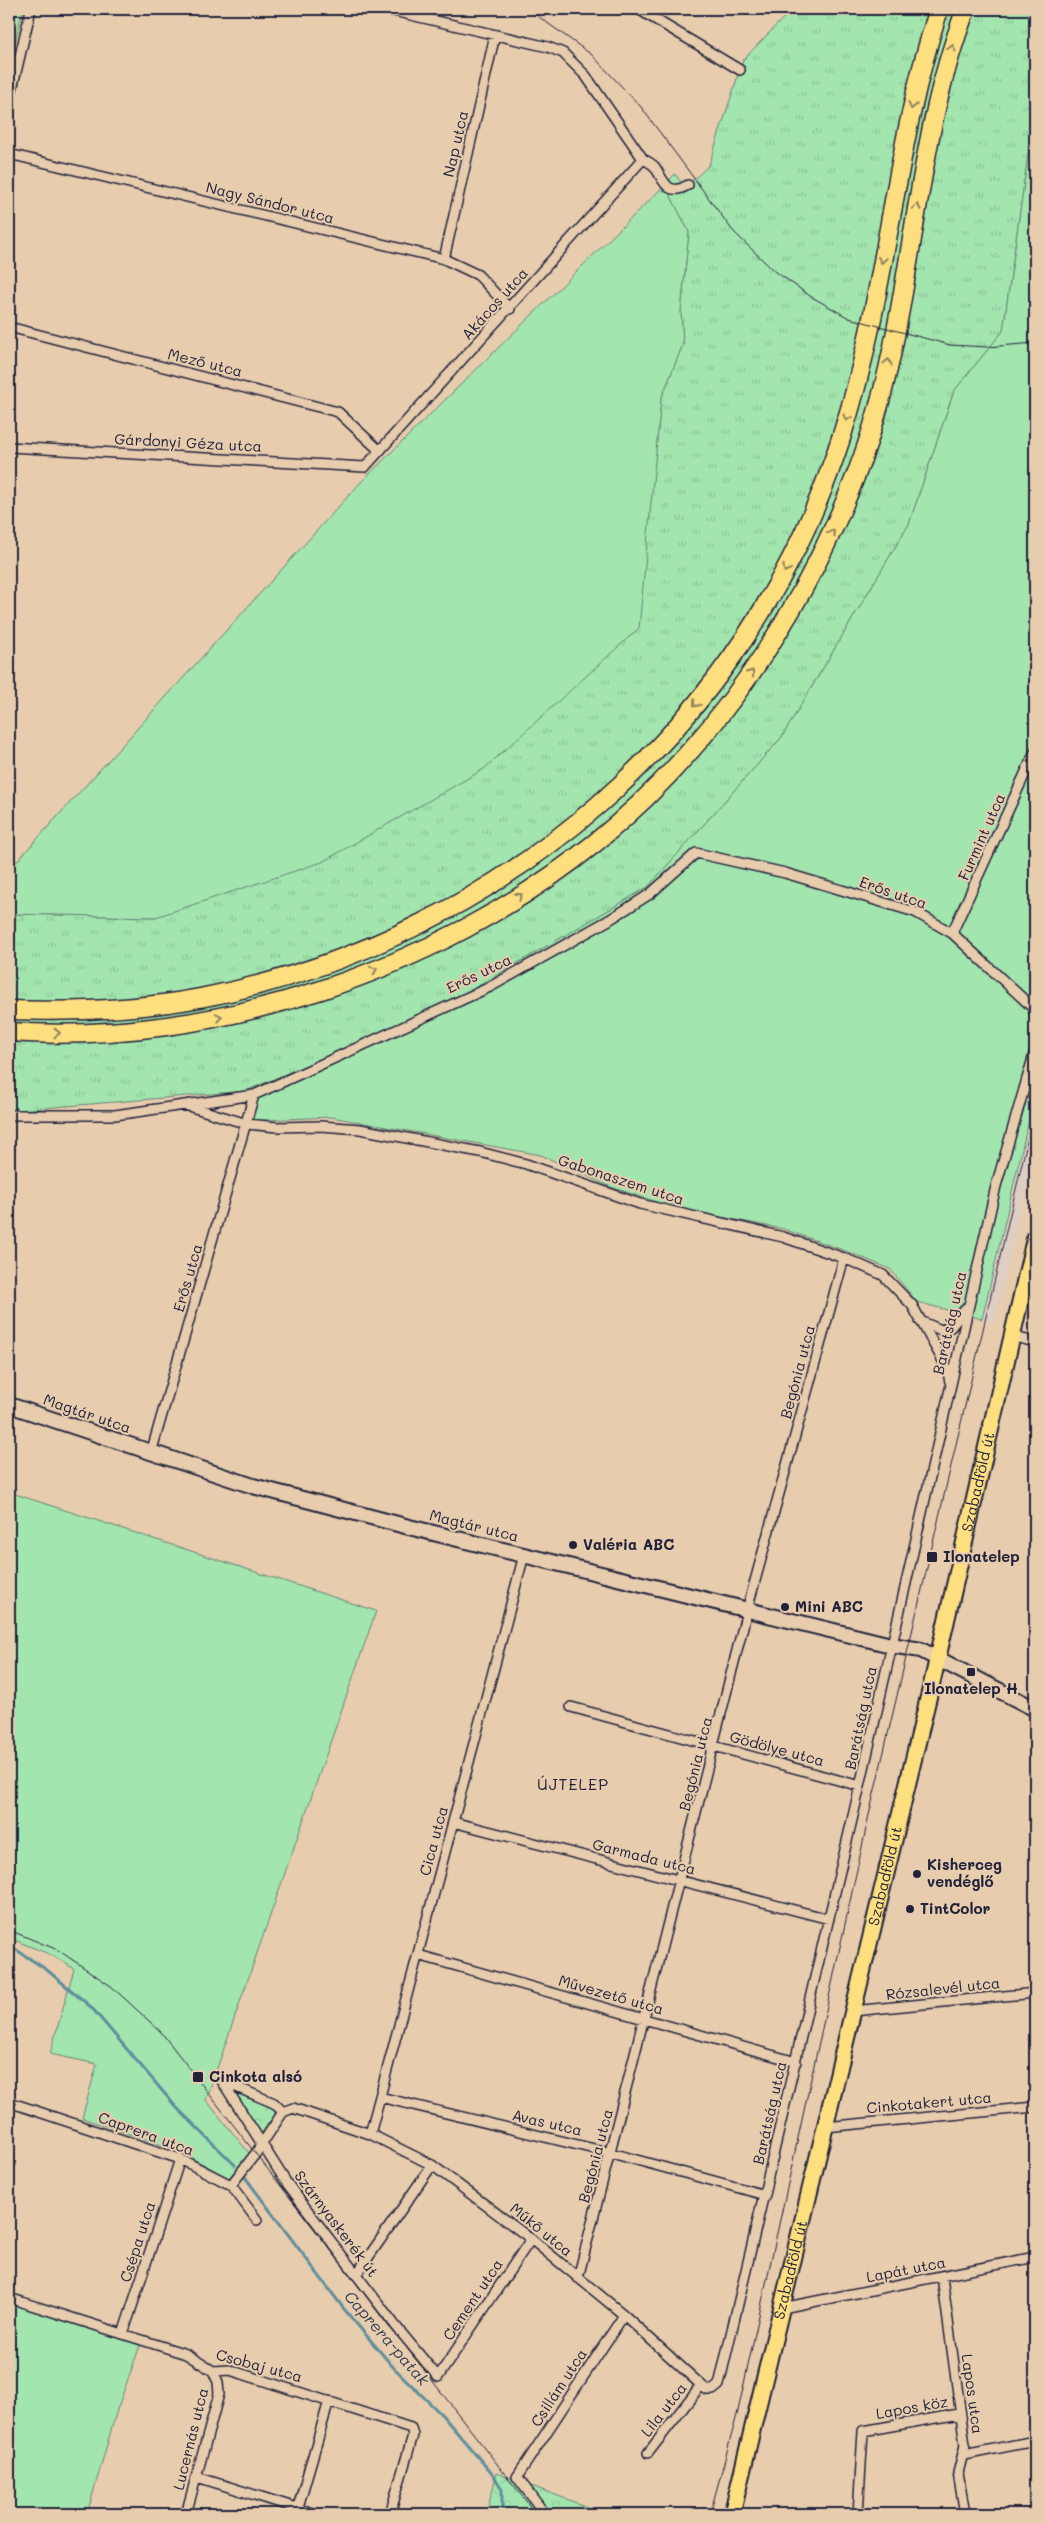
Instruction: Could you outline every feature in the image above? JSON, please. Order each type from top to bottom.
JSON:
[{"type":"highway","points":[[9,1010],[112,1009],[198,998],[299,974],[368,948],[413,929],[462,902],[522,865],[594,811],[658,749],[696,705],[744,639],[790,562],[819,499],[842,437],[859,379],[912,102],[939,9]]},
{"type":"highway","points":[[9,1032],[102,1032],[195,1022],[279,1002],[360,976],[433,944],[509,902],[595,842],[664,778],[728,704],[776,634],[816,565],[859,466],[883,384],[940,95],[956,33],[966,9]]},
{"type":"main road","name":"Szabadföld út","points":[[732,2514],[937,1658],[1035,1237]]},
{"type":"street","points":[[9,102],[31,9]]},
{"type":"street","points":[[385,9],[548,47],[563,53],[586,76],[643,159],[653,165],[662,182],[668,187],[681,189],[688,185]]},
{"type":"street","points":[[638,9],[740,70]]},
{"type":"street","name":"Nap utca","points":[[444,259],[495,35]]},
{"type":"street","name":"Nagy Sándor utca","points":[[9,154],[444,259],[478,275],[510,309]]},
{"type":"street","name":"Akácos utca","points":[[365,467],[510,309],[643,159]]},
{"type":"street","name":"Mező utca","points":[[9,327],[338,412],[380,451]]},
{"type":"street","name":"Gárdonyi Géza utca","points":[[9,447],[365,467]]},
{"type":"street","name":"Furmint utca","points":[[952,933],[1035,752]]},
{"type":"street","name":"Erős utca","points":[[151,1453],[254,1095],[490,986],[609,920],[650,894],[696,853],[785,873],[915,912],[952,933],[1034,1010]]},
{"type":"street","name":"Barátság utca","points":[[713,2390],[719,2385],[765,2195],[996,1186],[1035,1051]]},
{"type":"street","points":[[9,1115],[115,1115],[254,1095]]},
{"type":"street","name":"Gabonaszem utca","points":[[185,1105],[247,1124],[277,1127],[321,1126],[360,1129],[480,1152],[526,1164],[640,1204],[783,1237],[844,1258],[884,1275],[912,1305],[947,1368],[951,1384]]},
{"type":"street","name":"Begónia utca","points":[[578,2278],[612,2152],[748,1610],[844,1258]]},
{"type":"street","points":[[920,1321],[941,1330],[951,1327],[969,1303]]},
{"type":"street","points":[[1011,1336],[1035,1342]]},
{"type":"street","name":"Magtár utca","points":[[9,1405],[253,1486],[891,1646],[921,1650],[1035,1709]]},
{"type":"street","name":"Cica utca","points":[[370,2134],[524,1555]]},
{"type":"street","name":"Gödölye utca","points":[[571,1707],[860,1786]]},
{"type":"street","name":"Garmada utca","points":[[453,1822],[829,1919]]},
{"type":"street","name":"Művezető utca","points":[[418,1955],[796,2062]]},
{"type":"street","name":"Rózsalevél utca","points":[[853,2011],[1035,1993]]},
{"type":"street","name":"Szárnyaskerék út","points":[[283,2112],[274,2103],[222,2081],[286,2182],[356,2275],[438,2376]]},
{"type":"street","name":"Avas utca","points":[[380,2097],[612,2152],[765,2195]]},
{"type":"street","name":"Caprera utca","points":[[9,2102],[180,2159],[231,2185],[257,2220]]},
{"type":"street","name":"Cinkotakert utca","points":[[825,2127],[1035,2107]]},
{"type":"street","name":"Műkő utca","points":[[283,2112],[294,2108],[370,2134],[432,2165],[531,2239],[624,2315],[707,2390],[713,2390]]},
{"type":"street","points":[[231,2185],[283,2112]]},
{"type":"street","name":"Csépa utca","points":[[123,2334],[180,2159]]},
{"type":"street","points":[[356,2275],[432,2165]]},
{"type":"street","name":"Cement utca","points":[[438,2376],[531,2239]]},
{"type":"street","name":"Lapát utca","points":[[782,2308],[1035,2258]]},
{"type":"street","name":"Lapos utca","points":[[942,2277],[965,2445],[958,2474],[965,2514]]},
{"type":"street","name":"Csobaj utca","points":[[9,2298],[186,2354],[212,2371],[230,2370],[410,2428],[413,2435],[390,2514]]},
{"type":"street","name":"Csillám utca","points":[[545,2514],[517,2477],[624,2315]]},
{"type":"street","name":"Lucernás utca","points":[[186,2514],[219,2394],[218,2382],[212,2371]]},
{"type":"street","name":"Lila utca","points":[[648,2453],[701,2385]]},
{"type":"street","points":[[296,2511],[329,2401]]},
{"type":"street","name":"Lapos köz","points":[[858,2514],[863,2431],[960,2414]]},
{"type":"street","points":[[964,2455],[1035,2441]]},
{"type":"street","points":[[197,2477],[296,2511],[316,2514]]},
{"type":"shaded area","points":[[1035,1094],[1035,1152],[994,1322],[982,1319]]},
{"type":"green space","points":[[9,9],[23,9],[9,66]]},
{"type":"green space","points":[[792,9],[1035,9],[1035,131],[1029,148],[1003,331],[954,391],[909,524],[782,737],[648,887],[446,1005],[246,1091],[19,1110],[9,1109],[9,914],[156,917],[638,628],[661,399],[683,344],[681,311],[689,232],[665,185],[675,174],[682,184],[688,185],[709,165],[743,60]]},
{"type":"green space","points":[[1035,131],[1035,1094],[982,1319],[917,1302],[890,1269],[846,1251],[783,1229],[675,1208],[611,1187],[541,1155],[331,1117],[244,1121],[246,1091],[446,1005],[648,887],[782,737],[909,524],[954,391],[1003,331],[1029,148]]},
{"type":"green space","points":[[665,185],[689,232],[681,311],[683,344],[661,399],[639,628],[484,769],[322,862],[156,917],[9,914],[9,870],[361,482]]},
{"type":"green space","points":[[9,1492],[376,1611],[206,2100],[249,2153],[229,2178],[179,2151],[82,2118],[97,2064],[50,2054],[74,1969],[54,1956],[9,1938]]},
{"type":"green space","points":[[233,2092],[274,2106],[275,2114],[260,2135]]},
{"type":"green space","points":[[9,2297],[142,2340],[117,2410],[87,2514],[9,2514]]},
{"type":"green space","points":[[497,2473],[606,2514],[486,2514]]},
{"type":"waterway","name":"Caprera-patak","points":[[9,1941],[15,1949],[47,1970],[91,2007],[176,2107],[235,2165]]},
{"type":"waterway","name":"Caprera-patak","points":[[245,2177],[344,2309],[394,2368],[442,2415],[494,2476],[502,2489],[502,2514]]},
{"type":"tram line","points":[[528,9],[592,55],[641,107],[733,231],[772,269],[810,296],[849,318],[950,345],[987,347],[1035,343]]},
{"type":"tram line","points":[[710,2514],[738,2411],[869,1815],[1035,1108]]},
{"type":"tram line","points":[[9,1930],[58,1950],[111,1986],[161,2032],[536,2514]]},
{"type":"place","name":"Valéria ABC","points":[[573,1545]]},
{"type":"place","name":"Ilonatelep","points":[[932,1557]]},
{"type":"place","name":"Mini ABC","points":[[785,1607]]},
{"type":"place","name":"Ilonatelep H","points":[[971,1672]]},
{"type":"place","name":"Kisherceg vendéglő","points":[[917,1874]]},
{"type":"place","name":"TintColor","points":[[910,1909]]},
{"type":"place","name":"Cinkota alsó","points":[[198,2077]]},
{"type":"district","name":"ÚJTELEP","points":[[573,1784]]}]
